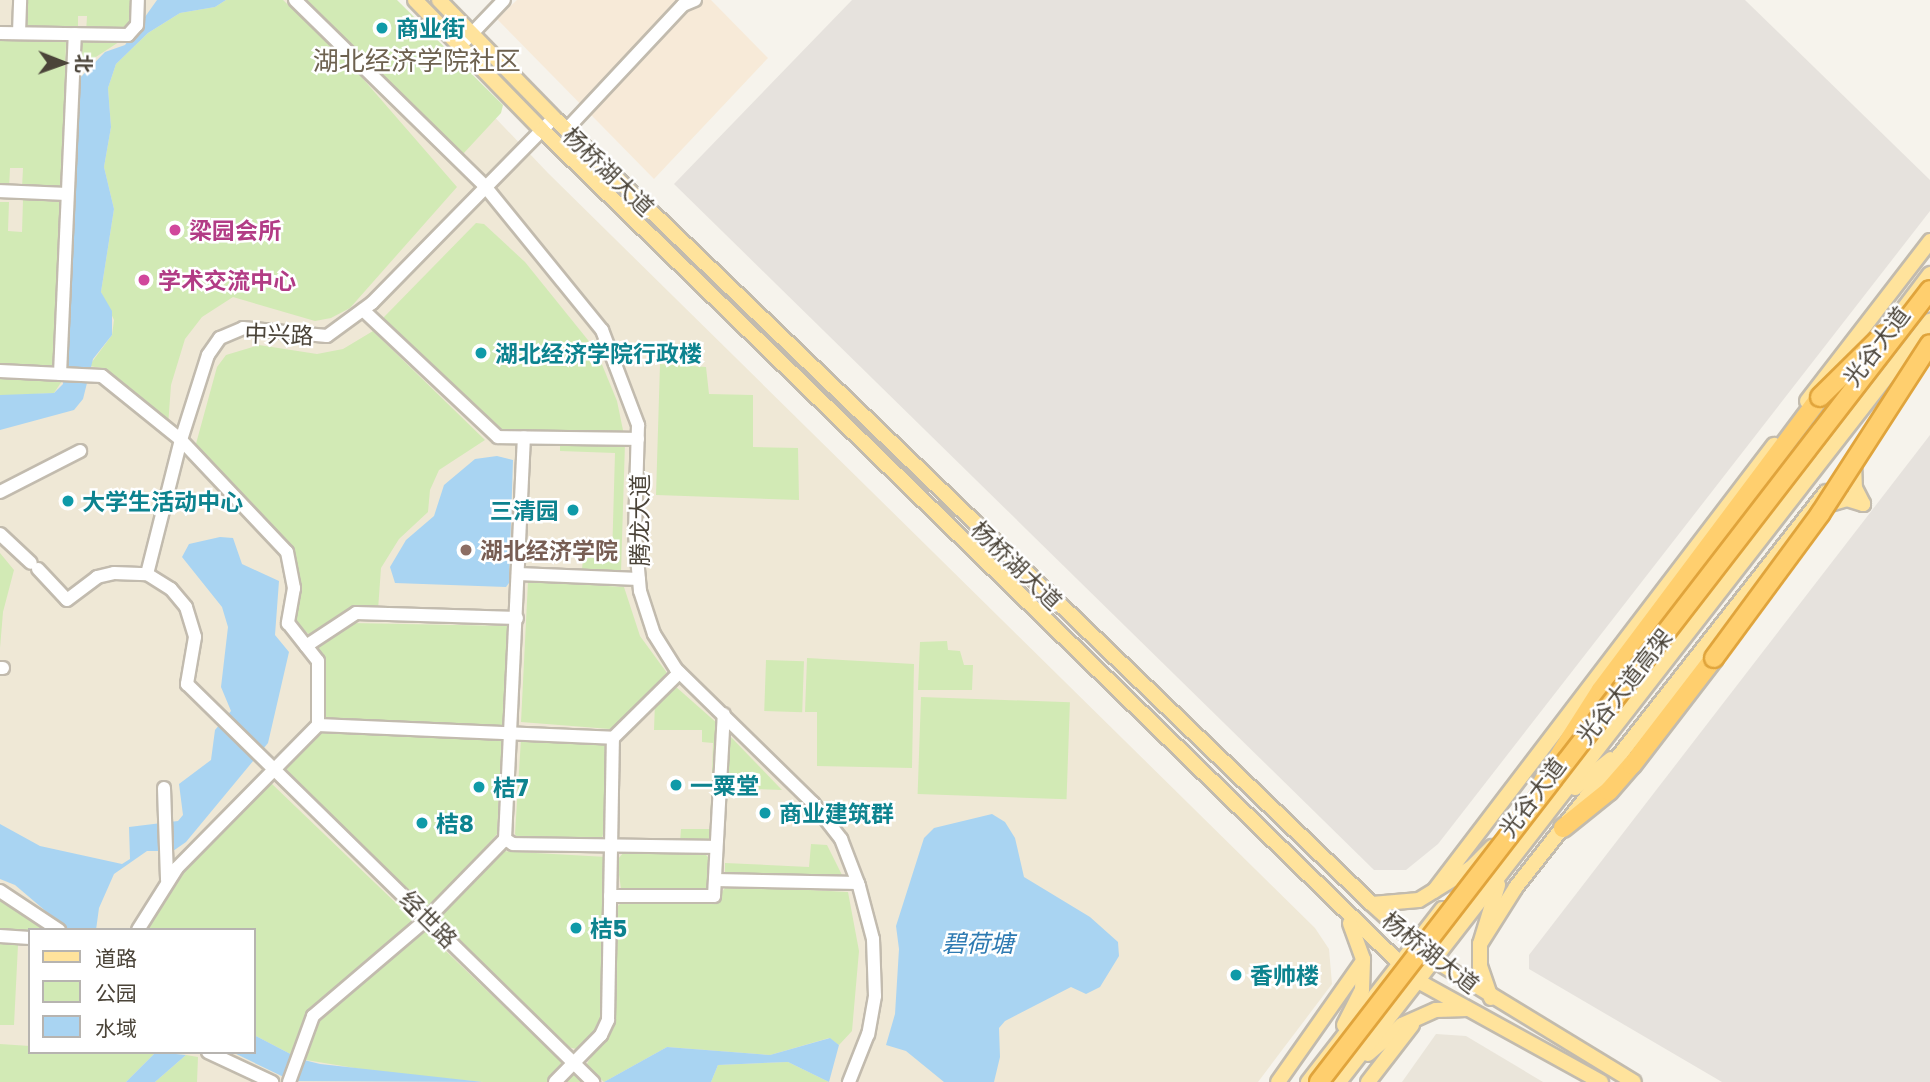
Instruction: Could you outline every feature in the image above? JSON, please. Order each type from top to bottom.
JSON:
[{"type":"highway","points":[[1541,784],[1601,690],[1820,397],[1930,289]]},
{"type":"highway","name":"光谷大道高架","points":[[1319,1082],[1930,289]]},
{"type":"highway","name":"光谷大道高架","points":[[1337,1080],[1930,305]]},
{"type":"highway","points":[[1563,828],[1609,791],[1633,765],[1819,514],[1930,344]]},
{"type":"main road","name":"杨桥湖大道","points":[[415,0],[542,131],[1399,964],[1418,981],[1483,1014],[1601,1082]]},
{"type":"main road","name":"杨桥湖大道","points":[[439,0],[566,130],[1414,943],[1434,960],[1491,998],[1634,1082]]},
{"type":"main road","points":[[1434,891],[1536,751],[1930,241]]},
{"type":"main road","name":"光谷大道","points":[[1308,1082],[1414,943],[1496,844],[1930,274]]},
{"type":"main road","name":"光谷大道","points":[[1337,1080],[1418,981],[1930,321]]},
{"type":"main road","points":[[1881,421],[1930,330]]},
{"type":"main road","points":[[1480,944],[1516,887],[1637,736],[1930,356]]},
{"type":"main road","points":[[1805,519],[1830,502],[1847,499],[1863,504],[1852,473],[1857,452]]},
{"type":"main road","points":[[1553,807],[1637,736]]},
{"type":"main road","points":[[1372,904],[1419,900],[1471,868],[1496,844]]},
{"type":"main road","points":[[1491,998],[1480,965],[1480,944],[1503,871]]},
{"type":"main road","points":[[1328,1056],[1362,990],[1363,959],[1358,937],[1338,904]]},
{"type":"main road","points":[[1278,1082],[1363,959]]},
{"type":"main road","points":[[1337,1080],[1402,1025],[1417,1018],[1460,1007],[1483,1014]]},
{"type":"main road","points":[[1368,1082],[1417,1018]]},
{"type":"street","points":[[19,33],[20,0]]},
{"type":"street","points":[[0,33],[128,35],[137,25],[138,0]]},
{"type":"street","name":"腾龙大道","points":[[295,0],[484,186],[602,330],[638,425],[635,535],[639,579],[654,634],[679,673],[813,803],[841,839],[858,883],[873,939],[875,996],[868,1034],[849,1082]]},
{"type":"street","points":[[461,46],[504,0]]},
{"type":"street","points":[[566,130],[683,5],[695,0]]},
{"type":"street","points":[[62,374],[75,34]]},
{"type":"street","name":"中兴路","points":[[147,574],[181,440],[208,355],[220,338],[243,328],[327,336],[363,310],[554,118]]},
{"type":"street","points":[[0,191],[67,194]]},
{"type":"street","points":[[363,310],[498,437],[638,439]]},
{"type":"street","points":[[0,372],[105,378],[181,440],[287,552],[294,588],[288,623],[318,661],[318,725],[167,880],[139,928]]},
{"type":"street","points":[[289,1082],[296,1055],[313,1016],[428,918],[505,839],[524,437]]},
{"type":"street","points":[[0,492],[80,451]]},
{"type":"street","points":[[0,534],[67,600],[97,577],[147,574]]},
{"type":"street","name":"经世路","points":[[147,574],[170,589],[186,607],[195,637],[187,684],[593,1082]]},
{"type":"street","points":[[518,574],[639,579]]},
{"type":"street","points":[[306,646],[356,613],[517,618]]},
{"type":"street","points":[[555,1082],[601,1035],[608,1020],[614,738],[679,673]]},
{"type":"street","points":[[610,896],[715,896],[724,714]]},
{"type":"street","points":[[318,725],[614,738]]},
{"type":"street","points":[[164,788],[167,880]]},
{"type":"street","points":[[505,839],[513,844],[716,847]]},
{"type":"street","points":[[715,880],[858,883]]},
{"type":"street","points":[[0,891],[56,928]]},
{"type":"street","points":[[0,936],[28,938]]},
{"type":"street","points":[[212,1054],[272,1082]]},
{"type":"shaded area","name":"湖北经济学院","points":[[0,0],[383,0],[548,173],[1315,928],[1329,949],[1332,984],[1258,1082],[0,1082]]},
{"type":"shaded area","points":[[517,0],[711,0],[768,58],[654,179],[497,19]]},
{"type":"shaded area","points":[[852,0],[1745,0],[1930,180],[1930,211],[1438,844],[1406,870],[1374,870],[674,184]]},
{"type":"shaded area","points":[[1930,435],[1930,1082],[1722,1082],[1529,969],[1529,955]]},
{"type":"shaded area","points":[[1436,1034],[1466,1036],[1543,1082],[1402,1082]]},
{"type":"green space","points":[[23,0],[134,0],[133,37],[86,34],[87,16],[78,16],[78,33],[22,31]]},
{"type":"green space","points":[[226,0],[283,0],[351,65],[457,187],[350,308],[331,318],[315,321],[233,297],[202,317],[185,339],[171,385],[168,426],[107,369],[89,366],[112,335],[114,320],[101,292],[114,209],[104,167],[111,127],[108,88],[116,64],[148,33],[180,13],[215,7]]},
{"type":"green space","points":[[307,0],[397,0],[503,105],[501,113],[463,154],[457,153]]},
{"type":"green space","points":[[0,39],[66,41],[62,189],[22,188],[23,168],[10,168],[9,189],[0,189]]},
{"type":"green space","points":[[77,40],[122,40],[85,64],[75,79]]},
{"type":"green space","points":[[23,200],[65,202],[56,366],[0,365],[0,202],[9,202],[8,231],[22,232]]},
{"type":"green space","points":[[476,223],[484,224],[525,262],[596,350],[617,401],[624,435],[500,433],[384,323],[384,317]]},
{"type":"green space","points":[[373,331],[485,440],[439,470],[430,490],[428,512],[399,539],[381,568],[378,610],[353,609],[336,617],[314,639],[291,618],[291,550],[194,451],[217,367],[226,355],[259,345],[317,354],[343,349]]},
{"type":"green space","points":[[660,364],[706,367],[709,394],[753,395],[753,447],[798,448],[799,500],[656,495]]},
{"type":"green space","points":[[0,377],[64,378],[54,393],[0,395]]},
{"type":"green space","points":[[560,441],[625,443],[621,572],[582,570],[583,558],[612,558],[615,453],[560,451]]},
{"type":"green space","points":[[0,553],[14,570],[3,612],[0,648]]},
{"type":"green space","points":[[528,581],[624,587],[640,636],[667,673],[664,683],[619,725],[610,729],[521,722]]},
{"type":"green space","points":[[351,623],[508,626],[505,726],[323,721],[323,661],[316,645]]},
{"type":"green space","points":[[947,641],[948,650],[960,651],[964,665],[973,665],[972,690],[918,690],[920,642]]},
{"type":"green space","points":[[807,658],[914,664],[912,768],[817,766],[817,712],[805,712]]},
{"type":"green space","points":[[766,660],[804,661],[802,712],[764,711]]},
{"type":"green space","points":[[675,686],[718,724],[712,842],[680,842],[681,829],[710,829],[713,743],[702,742],[702,730],[654,730],[655,702]]},
{"type":"green space","points":[[921,697],[1070,702],[1067,799],[918,794]]},
{"type":"green space","points":[[320,732],[502,739],[497,834],[436,903],[424,909],[285,768]]},
{"type":"green space","points":[[728,734],[782,790],[727,788]]},
{"type":"green space","points":[[521,739],[601,741],[606,747],[605,825],[601,843],[520,841],[515,834]]},
{"type":"green space","points":[[271,783],[582,1082],[483,1082],[379,1072],[300,1059],[256,1036],[256,928],[146,928],[179,872]]},
{"type":"green space","points":[[811,844],[827,845],[844,879],[725,876],[725,863],[809,867]]},
{"type":"green space","points":[[499,851],[607,857],[604,1015],[600,1029],[580,1050],[568,1047],[435,919]]},
{"type":"green space","points":[[625,851],[704,853],[710,859],[710,885],[707,890],[621,889],[617,860]]},
{"type":"green space","points":[[726,887],[848,892],[859,951],[852,1031],[839,1045],[829,1038],[770,1055],[667,1047],[604,1082],[586,1065],[605,1036],[618,906],[625,899],[714,901]]},
{"type":"green space","points":[[0,901],[22,910],[44,928],[28,928],[28,931],[0,932]]},
{"type":"green space","points":[[0,941],[18,945],[14,1025],[0,1025]]},
{"type":"green space","points":[[0,1044],[28,1046],[28,1054],[154,1054],[126,1082],[0,1082]]},
{"type":"green space","points":[[186,1055],[198,1057],[197,1082],[155,1082]]},
{"type":"green space","points":[[788,1062],[829,1082],[711,1082],[718,1065]]},
{"type":"water","points":[[157,0],[226,0],[215,7],[180,13],[148,33],[116,64],[108,88],[111,127],[104,167],[114,209],[101,292],[112,311],[112,335],[93,359],[83,399],[74,410],[0,430],[0,395],[54,393],[63,384],[75,83],[105,52],[125,45]]},
{"type":"water","points":[[497,456],[513,460],[509,583],[506,587],[395,583],[390,567],[406,540],[434,516],[444,485],[475,459]]},
{"type":"water","points":[[220,537],[233,538],[242,564],[279,581],[275,635],[289,652],[268,743],[186,842],[173,851],[147,851],[114,874],[99,908],[96,928],[66,928],[15,885],[0,879],[0,824],[40,846],[122,864],[130,859],[129,827],[178,821],[183,815],[179,784],[211,760],[215,730],[231,711],[221,687],[228,627],[222,607],[182,557],[189,544]]},
{"type":"water","name":"碧荷塘","points":[[992,814],[1005,822],[1015,838],[1024,877],[1090,917],[1118,942],[1119,956],[1100,987],[1086,994],[1071,987],[1005,1021],[999,1028],[1000,1057],[994,1082],[944,1082],[906,1051],[886,1045],[895,1014],[899,949],[896,926],[924,838],[934,828]]},
{"type":"water","points":[[256,1036],[300,1059],[320,1064],[483,1082],[292,1081],[236,1054],[256,1054]]},
{"type":"water","points":[[830,1038],[839,1045],[829,1082],[788,1062],[718,1065],[711,1082],[604,1082],[667,1047],[770,1055]]},
{"type":"water","points":[[154,1054],[186,1055],[155,1082],[126,1082]]},
{"type":"place","name":"商业街","points":[[382,28]]},
{"type":"place","name":"梁园会所","points":[[175,230]]},
{"type":"place","name":"学术交流中心","points":[[144,280]]},
{"type":"place","name":"湖北经济学院行政楼","points":[[481,353]]},
{"type":"place","name":"大学生活动中心","points":[[68,501]]},
{"type":"place","name":"三清园","points":[[573,510]]},
{"type":"place","name":"湖北经济学院","points":[[466,550]]},
{"type":"place","name":"一粟堂","points":[[676,785]]},
{"type":"place","name":"桔7","points":[[479,787]]},
{"type":"place","name":"商业建筑群","points":[[765,813]]},
{"type":"place","name":"桔8","points":[[422,823]]},
{"type":"place","name":"桔5","points":[[576,928]]},
{"type":"place","name":"香帅楼","points":[[1236,975]]},
{"type":"district","name":"湖北经济学院社区","points":[[417,61]]}]
